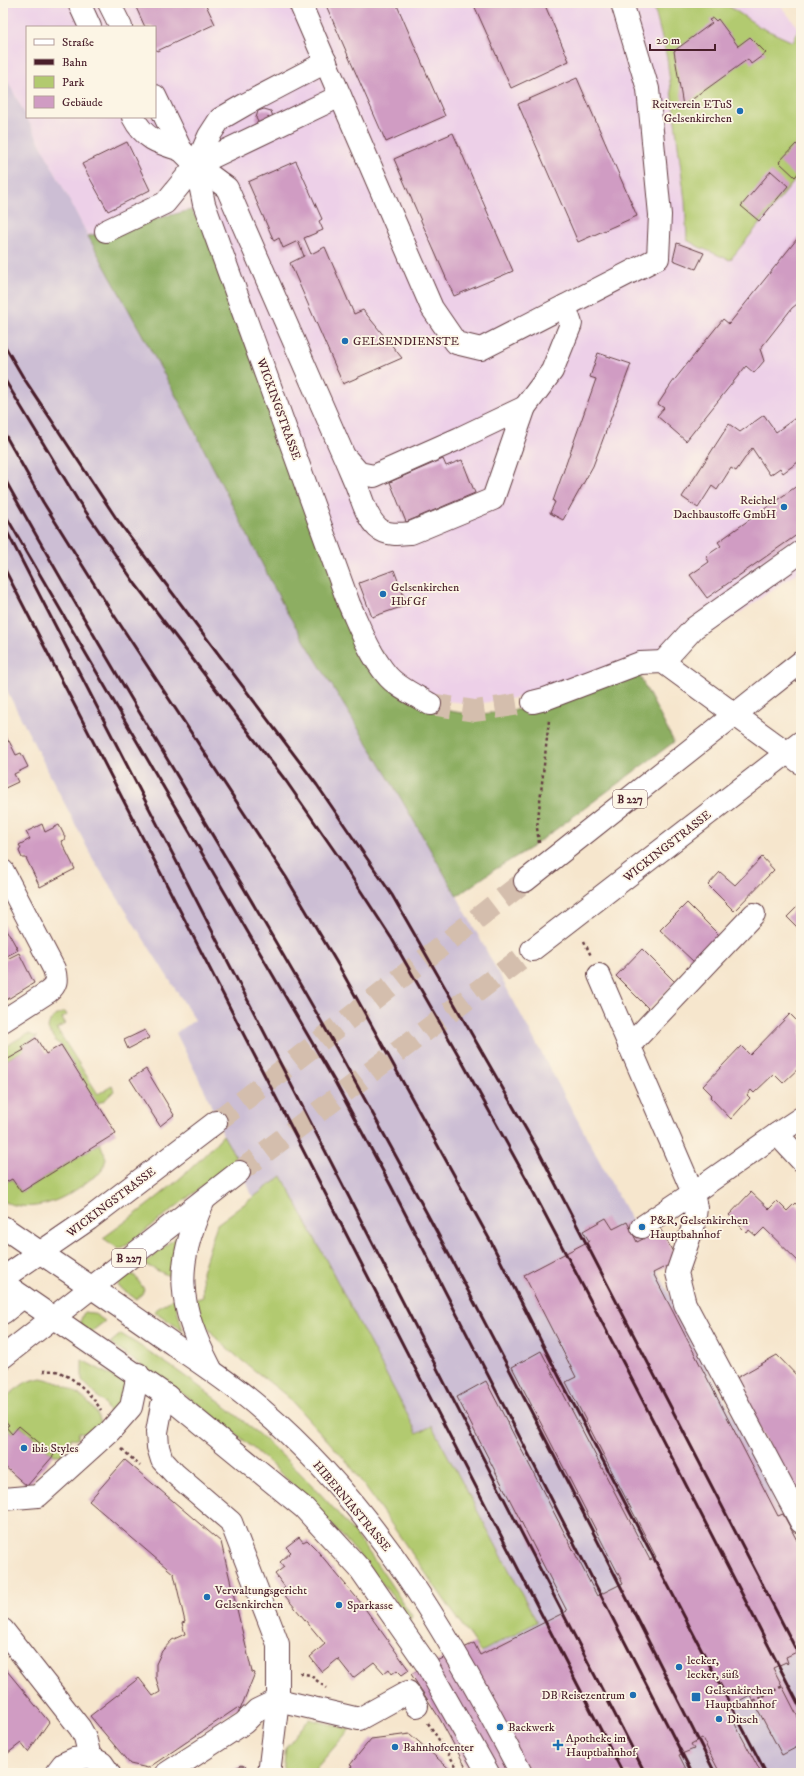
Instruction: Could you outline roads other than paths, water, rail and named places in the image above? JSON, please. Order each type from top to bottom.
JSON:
[{"type":"main road","points":[[79,3],[90,26]]},
{"type":"main road","points":[[109,3],[120,26]]},
{"type":"main road","points":[[300,3],[432,308],[456,343],[481,349],[658,258],[660,215],[648,89],[622,3]]},
{"type":"main road","points":[[106,231],[165,203],[196,165],[209,136],[220,119],[326,62]]},
{"type":"main road","points":[[196,165],[340,96]]},
{"type":"main road","points":[[156,98],[181,150],[196,165],[227,188],[344,456],[366,512],[378,528],[398,535],[411,533],[493,499],[525,408],[552,371],[571,324],[565,306]]},
{"type":"main road","points":[[134,118],[144,134],[159,143],[181,150]]},
{"type":"main road","name":"WICKINGSTRASSE","points":[[196,165],[204,204],[368,647],[386,675],[408,691],[430,704]]},
{"type":"main road","points":[[344,456],[359,473],[374,476],[525,408]]},
{"type":"main road","points":[[664,662],[694,628],[801,552]]},
{"type":"main road","points":[[539,701],[640,663],[664,662],[734,716],[796,753]]},
{"type":"main road","name":"B 227","points":[[524,881],[801,662]]},
{"type":"main road","name":"WICKINGSTRASSE","points":[[532,950],[796,753]]},
{"type":"main road","points":[[3,871],[54,969],[57,979],[54,988],[3,1021]]},
{"type":"main road","points":[[630,1046],[754,914]]},
{"type":"main road","points":[[599,975],[693,1193],[696,1208],[694,1224],[677,1273],[685,1304],[801,1522]]},
{"type":"main road","points":[[642,1227],[801,1118]]},
{"type":"main road","name":"WICKINGSTRASSE","points":[[3,1278],[84,1222],[216,1122]]},
{"type":"main road","points":[[777,1134],[801,1160]]},
{"type":"main road","name":"B 227","points":[[54,1318],[239,1172]]},
{"type":"main road","points":[[205,1198],[194,1223],[188,1243],[182,1288],[184,1301],[192,1327],[212,1372]]},
{"type":"main road","name":"HIBERNIASTRASSE","points":[[3,1227],[94,1287],[261,1409],[336,1482],[400,1564],[455,1651],[521,1773]]},
{"type":"main road","points":[[3,1283],[138,1374],[304,1508],[360,1569],[427,1665],[488,1773]]},
{"type":"main road","points":[[3,1313],[23,1297]]},
{"type":"main road","points":[[3,1357],[54,1318]]},
{"type":"main road","points":[[3,1499],[38,1496],[110,1431],[131,1407],[138,1374]]},
{"type":"main road","points":[[167,1396],[162,1405],[157,1432],[158,1447],[162,1460],[174,1473],[231,1522],[278,1644],[278,1700],[269,1773]]},
{"type":"main road","points":[[3,1630],[80,1728],[85,1737],[90,1757]]},
{"type":"main road","points":[[168,1773],[244,1722],[257,1710],[278,1700],[358,1719],[408,1692],[417,1706]]},
{"type":"main road","points":[[56,1773],[63,1764],[74,1759],[90,1757],[102,1763],[109,1773]]},
{"type":"tunnel","points":[[430,704],[475,711],[533,702]]},
{"type":"tunnel","points":[[216,1122],[525,881]]},
{"type":"tunnel","points":[[239,1172],[532,950]]},
{"type":"railway","points":[[3,343],[23,377],[116,518],[317,785],[392,895],[538,1150],[801,1659]]},
{"type":"railway","points":[[3,377],[77,499],[136,585],[286,781],[338,856],[392,939],[527,1180],[626,1368],[801,1709]]},
{"type":"railway","points":[[3,431],[43,502],[106,603],[286,877],[340,968],[491,1242],[551,1361],[766,1773]]},
{"type":"railway","points":[[3,476],[83,617],[289,965],[380,1126],[478,1309],[715,1773]]},
{"type":"railway","points":[[3,511],[335,1082],[391,1186],[692,1773]]},
{"type":"railway","points":[[3,524],[645,1773]]},
{"type":"railway","points":[[3,566],[623,1773]]},
{"type":"place","name":"Reitverein ETuS Gelsenkirchen","points":[[740,111]]},
{"type":"place","name":"GELSENDIENSTE","points":[[345,341]]},
{"type":"place","name":"Reichel Dachbaustoffe GmbH","points":[[784,507]]},
{"type":"place","name":"Gelsenkirchen Hbf Gf","points":[[383,594]]},
{"type":"place","name":"P&R, Gelsenkirchen Hauptbahnhof","points":[[642,1227]]},
{"type":"place","name":"ibis Styles","points":[[24,1448]]},
{"type":"place","name":"Verwaltungsgericht Gelsenkirchen","points":[[207,1597]]},
{"type":"place","name":"Sparkasse","points":[[339,1605]]},
{"type":"place","name":"lecker, lecker, süß","points":[[679,1667]]},
{"type":"place","name":"DB Reisezentrum","points":[[633,1695]]},
{"type":"place","name":"Gelsenkirchen Hauptbahnhof","points":[[696,1697]]},
{"type":"place","name":"Ditsch","points":[[719,1719]]},
{"type":"place","name":"Backwerk","points":[[500,1727]]},
{"type":"place","name":"Apotheke im Hauptbahnhof","points":[[558,1745]]},
{"type":"place","name":"Bahnhofcenter","points":[[395,1747]]}]
